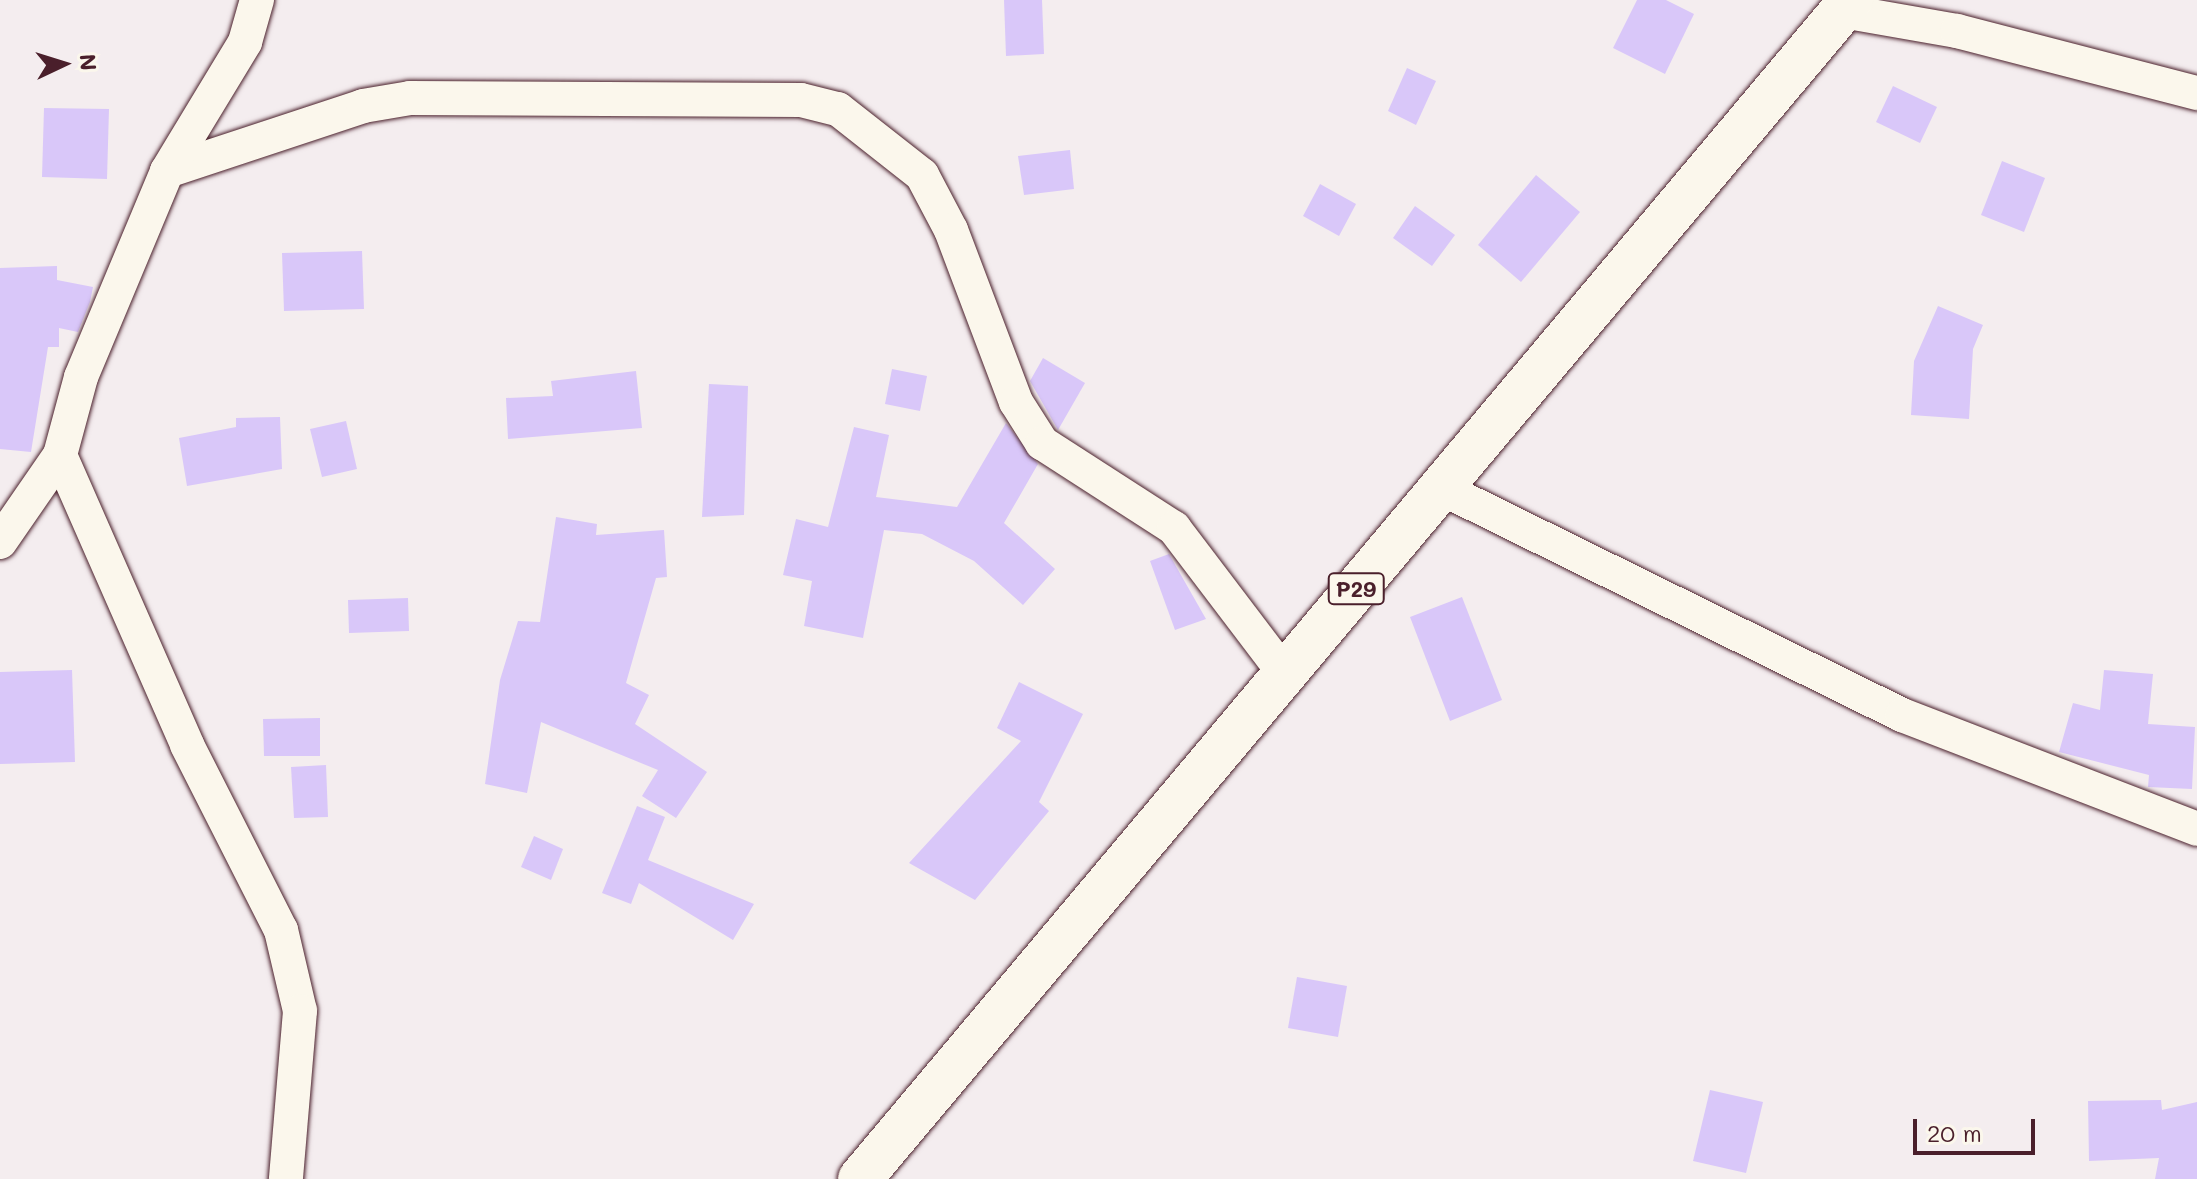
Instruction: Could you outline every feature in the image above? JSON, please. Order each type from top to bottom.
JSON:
[{"type":"main road","name":"P29","points":[[860,1179],[1846,6]]},
{"type":"street","points":[[0,542],[60,455],[81,377],[167,171],[245,42],[257,0]]},
{"type":"street","points":[[1846,6],[1957,31],[2197,93]]},
{"type":"street","points":[[167,171],[363,106],[410,98],[785,100],[838,109],[922,175],[951,230],[1016,402],[1042,443],[1174,528],[1285,674]]},
{"type":"street","points":[[60,455],[187,745],[281,930],[300,1011],[286,1179]]},
{"type":"street","points":[[1441,488],[1902,715],[2197,829]]},
{"type":"building","points":[[1004,0],[1042,0],[1044,54],[1006,56]]},
{"type":"building","points":[[1637,0],[1666,0],[1694,14],[1665,74],[1613,48]]},
{"type":"building","points":[[1407,68],[1436,81],[1416,125],[1388,111]]},
{"type":"building","points":[[1893,86],[1937,107],[1920,143],[1876,122]]},
{"type":"building","points":[[44,108],[109,109],[107,179],[42,177]]},
{"type":"building","points":[[1070,150],[1074,189],[1024,195],[1018,156]]},
{"type":"building","points":[[2002,161],[2045,178],[2024,232],[1981,215]]},
{"type":"building","points":[[1536,175],[1580,212],[1521,282],[1478,245]]},
{"type":"building","points":[[1320,184],[1356,204],[1339,236],[1303,216]]},
{"type":"building","points":[[1415,206],[1455,235],[1432,266],[1393,238]]},
{"type":"building","points":[[362,251],[364,309],[284,311],[282,253]]},
{"type":"building","points":[[57,266],[57,280],[93,287],[90,302],[78,332],[59,328],[59,347],[48,347],[31,452],[0,449],[0,268]]},
{"type":"building","points":[[1938,306],[1983,325],[1973,349],[1969,419],[1911,415],[1914,361]]},
{"type":"building","points":[[1043,358],[1085,383],[1058,430],[1030,381]]},
{"type":"building","points":[[892,369],[927,376],[920,411],[885,404]]},
{"type":"building","points":[[636,371],[642,428],[508,439],[506,398],[553,396],[551,381]]},
{"type":"building","points":[[709,384],[748,386],[744,515],[702,517]]},
{"type":"building","points":[[280,417],[282,469],[187,486],[179,438],[236,427],[236,418]]},
{"type":"building","points":[[346,421],[357,469],[322,477],[310,429]]},
{"type":"building","points":[[1006,423],[1038,464],[1004,523],[1055,569],[1023,605],[974,561],[922,534],[884,530],[863,638],[804,626],[812,581],[783,575],[796,519],[828,527],[854,427],[889,435],[876,497],[957,507]]},
{"type":"building","points":[[556,517],[597,524],[596,535],[664,530],[667,577],[656,578],[626,683],[649,695],[635,724],[707,772],[676,818],[642,796],[658,770],[541,722],[527,793],[485,784],[500,680],[518,621],[540,622]]},
{"type":"building","points":[[1169,554],[1206,619],[1175,630],[1150,561]]},
{"type":"building","points":[[1462,597],[1502,700],[1450,721],[1410,617]]},
{"type":"building","points":[[408,598],[409,631],[349,633],[348,600]]},
{"type":"building","points":[[72,670],[75,762],[0,764],[0,672]]},
{"type":"building","points":[[2104,670],[2153,674],[2148,724],[2195,727],[2192,789],[2148,787],[2149,775],[2059,752],[2073,703],[2100,710]]},
{"type":"building","points":[[1019,682],[1083,714],[1039,802],[1049,811],[975,900],[909,863],[1021,741],[997,728]]},
{"type":"building","points":[[320,718],[320,756],[264,756],[263,719]]},
{"type":"building","points":[[326,765],[328,817],[294,818],[291,767]]},
{"type":"building","points":[[637,806],[665,817],[648,860],[754,904],[733,940],[639,883],[631,904],[602,893]]},
{"type":"building","points":[[534,836],[563,849],[551,880],[521,867]]},
{"type":"building","points":[[1297,977],[1347,986],[1338,1037],[1288,1028]]},
{"type":"building","points":[[1710,1090],[1763,1102],[1746,1173],[1693,1161]]},
{"type":"building","points":[[2161,1100],[2162,1110],[2197,1102],[2197,1179],[2155,1179],[2159,1158],[2089,1161],[2088,1101]]}]
